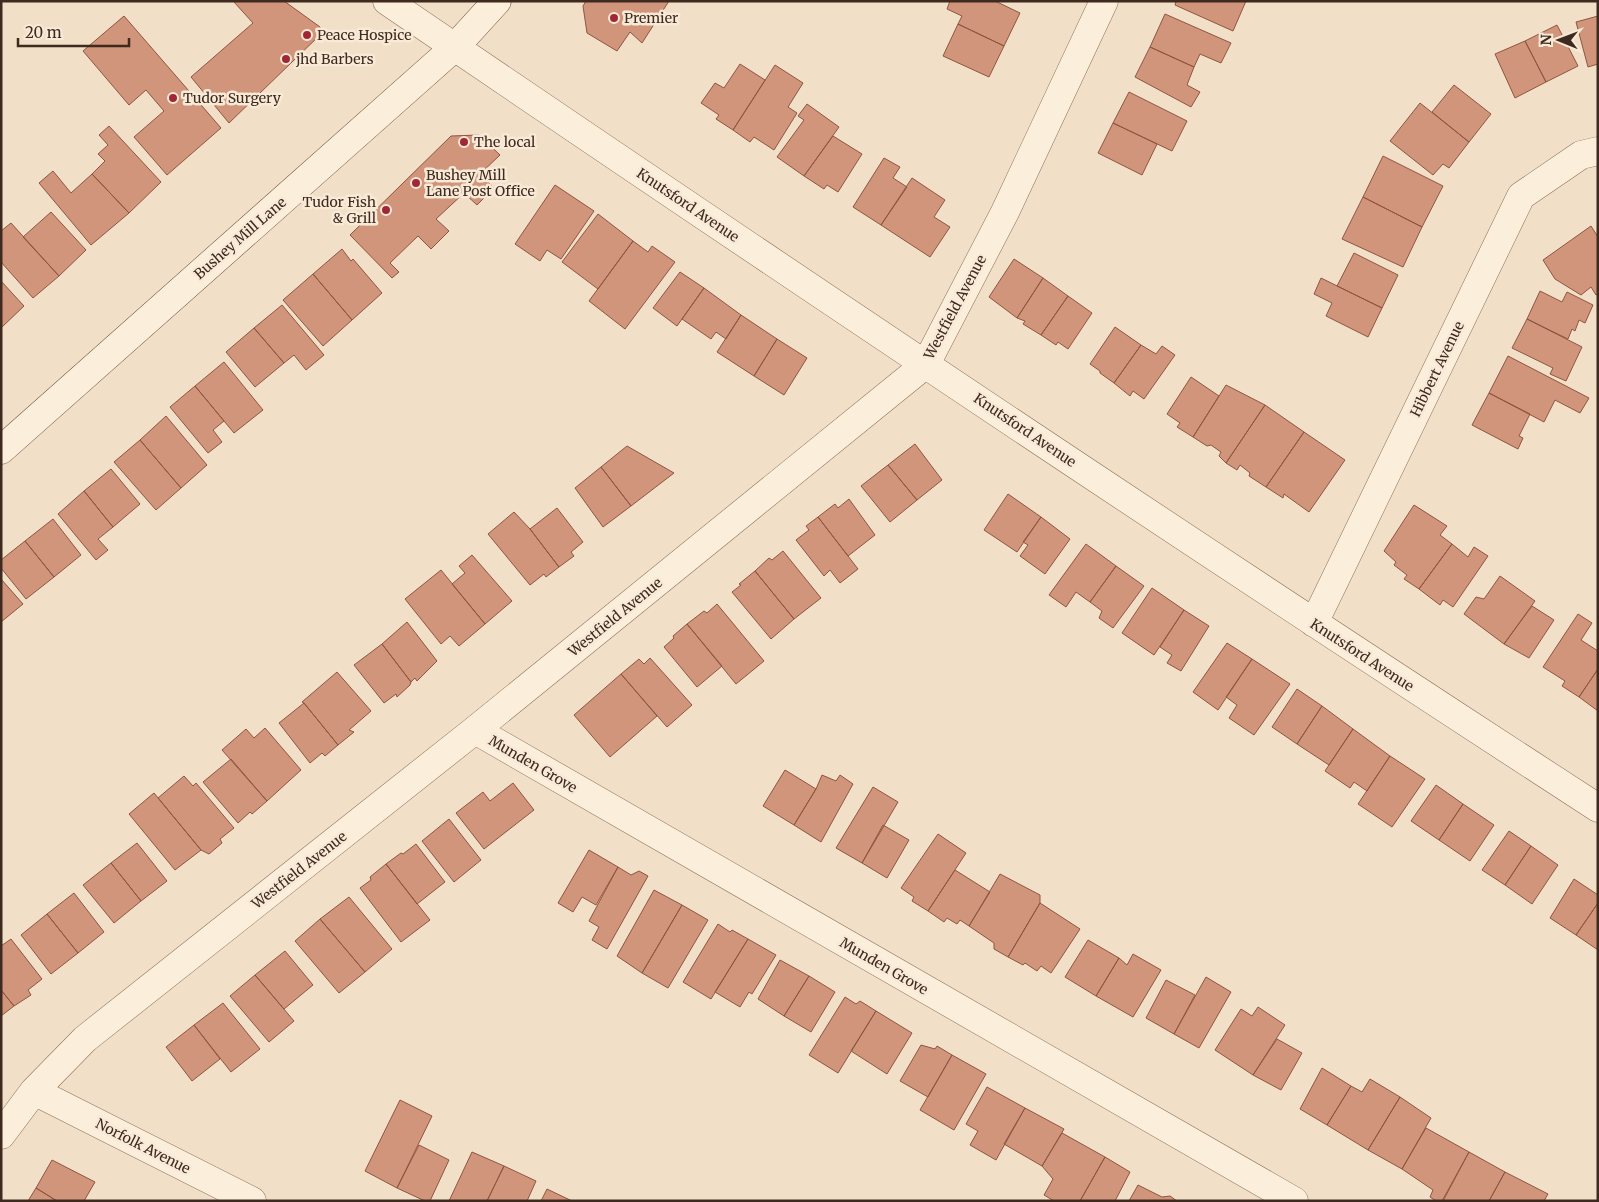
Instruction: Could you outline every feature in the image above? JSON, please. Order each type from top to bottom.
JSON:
[{"type":"street","name":"Knutsford Avenue","points":[[387,1],[1314,623],[1598,808]]},
{"type":"street","name":"Bushey Mill Lane","points":[[1,450],[455,47],[497,1]]},
{"type":"street","name":"Westfield Avenue","points":[[1,1135],[34,1092],[85,1039],[475,730],[926,364],[1005,212],[1104,1]]},
{"type":"street","name":"Hibbert Avenue","points":[[1314,623],[1522,196],[1581,156],[1598,151]]},
{"type":"street","name":"Munden Grove","points":[[475,730],[1294,1201]]},
{"type":"street","name":"Norfolk Avenue","points":[[34,1092],[252,1201]]},
{"type":"building","points":[[235,1],[284,1],[320,27],[322,33],[229,123],[191,77],[253,23]]},
{"type":"building","points":[[586,1],[669,1],[642,43],[630,32],[617,51],[587,33],[583,6]]},
{"type":"building","points":[[950,1],[995,1],[1020,13],[1004,46],[958,24],[962,16],[947,9]]},
{"type":"building","points":[[1176,1],[1246,1],[1233,31],[1175,5]]},
{"type":"building","points":[[1165,14],[1231,43],[1221,63],[1200,54],[1194,67],[1150,47]]},
{"type":"building","name":"Tudor Surgery","points":[[124,16],[221,128],[167,175],[134,137],[164,111],[146,90],[129,105],[83,51]]},
{"type":"building","points":[[1598,16],[1598,64],[1588,67],[1576,22]]},
{"type":"building","points":[[958,24],[1004,46],[989,77],[943,56]]},
{"type":"building","points":[[1557,25],[1578,66],[1546,82],[1525,41]]},
{"type":"building","points":[[1525,41],[1546,82],[1515,98],[1495,54]]},
{"type":"building","points":[[1150,47],[1194,67],[1187,85],[1200,92],[1191,107],[1135,77]]},
{"type":"building","points":[[740,64],[765,80],[733,130],[716,119],[719,115],[701,103],[715,83],[724,88]]},
{"type":"building","points":[[775,65],[803,83],[788,107],[797,113],[774,150],[754,137],[750,142],[733,130]]},
{"type":"building","points":[[1454,85],[1491,114],[1469,142],[1432,112]]},
{"type":"building","points":[[1129,92],[1187,121],[1172,151],[1113,123]]},
{"type":"building","points":[[1420,103],[1469,142],[1449,168],[1443,164],[1433,175],[1390,141]]},
{"type":"building","points":[[807,104],[839,127],[804,176],[777,157],[804,120],[798,116]]},
{"type":"building","points":[[1113,123],[1157,144],[1142,175],[1098,153]]},
{"type":"building","points":[[109,126],[161,182],[129,213],[92,174],[105,161],[98,154],[108,145],[99,135]]},
{"type":"building","points":[[479,135],[500,155],[480,174],[494,188],[477,205],[464,193],[436,219],[449,231],[431,249],[418,236],[390,263],[399,272],[392,278],[350,235],[451,136]]},
{"type":"building","points":[[833,136],[862,154],[838,192],[827,185],[824,189],[804,176]]},
{"type":"building","points":[[1383,156],[1443,186],[1422,227],[1363,197]]},
{"type":"building","points":[[884,158],[900,167],[893,178],[907,187],[881,225],[853,207]]},
{"type":"building","points":[[53,171],[71,193],[92,174],[129,213],[91,245],[39,183]]},
{"type":"building","points":[[912,178],[945,200],[934,217],[950,227],[930,257],[881,225]]},
{"type":"building","points":[[555,185],[594,211],[561,259],[547,250],[540,261],[515,244]]},
{"type":"building","points":[[1363,197],[1422,227],[1403,267],[1342,239]]},
{"type":"building","points":[[51,212],[86,250],[59,276],[23,237]]},
{"type":"building","points":[[598,214],[633,241],[598,289],[562,262]]},
{"type":"building","points":[[11,223],[59,276],[33,298],[1,262],[1,231]]},
{"type":"building","points":[[1591,226],[1598,237],[1598,294],[1596,295],[1591,287],[1581,295],[1555,279],[1543,260]]},
{"type":"building","points":[[633,241],[648,252],[652,246],[675,262],[625,329],[589,301]]},
{"type":"building","points":[[342,249],[382,293],[352,320],[313,274]]},
{"type":"building","points":[[1354,253],[1398,275],[1382,308],[1337,286]]},
{"type":"building","points":[[1014,259],[1043,278],[1017,318],[989,297]]},
{"type":"building","points":[[680,272],[704,288],[677,326],[653,308]]},
{"type":"building","points":[[313,274],[352,320],[323,346],[283,300]]},
{"type":"building","points":[[1043,278],[1068,296],[1041,335],[1023,324],[1025,321],[1017,318]]},
{"type":"building","points":[[1321,278],[1382,308],[1368,337],[1326,316],[1332,303],[1314,294]]},
{"type":"building","points":[[1,281],[24,306],[1,328]]},
{"type":"building","points":[[704,288],[741,315],[726,339],[716,332],[711,339],[682,319]]},
{"type":"building","points":[[1540,291],[1562,302],[1567,292],[1593,305],[1585,323],[1579,320],[1575,331],[1572,329],[1568,339],[1527,319]]},
{"type":"building","points":[[1068,296],[1092,313],[1068,349],[1058,342],[1056,345],[1041,335]]},
{"type":"building","points":[[282,305],[324,355],[306,370],[294,355],[284,363],[254,328]]},
{"type":"building","points":[[741,315],[777,339],[754,376],[717,352]]},
{"type":"building","points":[[1527,319],[1582,347],[1566,381],[1550,374],[1553,368],[1512,348]]},
{"type":"building","points":[[1115,327],[1141,345],[1114,383],[1090,364]]},
{"type":"building","points":[[254,328],[284,363],[255,387],[226,352]]},
{"type":"building","points":[[777,339],[807,358],[784,395],[754,376]]},
{"type":"building","points":[[1141,345],[1156,354],[1162,346],[1175,355],[1144,399],[1133,391],[1130,396],[1114,383]]},
{"type":"building","points":[[1508,356],[1589,398],[1580,413],[1555,400],[1544,422],[1489,393]]},
{"type":"building","points":[[224,362],[263,410],[234,433],[195,386]]},
{"type":"building","points":[[1191,377],[1219,396],[1193,437],[1177,427],[1180,423],[1167,414]]},
{"type":"building","points":[[1226,385],[1265,405],[1226,463],[1219,456],[1221,452],[1193,437]]},
{"type":"building","points":[[195,386],[224,421],[213,430],[222,442],[208,453],[170,407]]},
{"type":"building","points":[[1489,393],[1530,414],[1519,436],[1523,438],[1518,449],[1472,425]]},
{"type":"building","points":[[1265,405],[1304,432],[1266,487],[1249,476],[1250,473],[1240,465],[1237,470],[1226,463]]},
{"type":"building","points":[[166,416],[207,465],[181,488],[140,440]]},
{"type":"building","points":[[1304,432],[1345,460],[1309,512],[1284,494],[1283,498],[1266,487]]},
{"type":"building","points":[[140,440],[181,488],[156,510],[114,462]]},
{"type":"building","points":[[915,444],[942,480],[917,500],[888,465]]},
{"type":"building","points":[[627,446],[674,473],[631,506],[601,467]]},
{"type":"building","points":[[888,465],[917,500],[890,522],[861,486]]},
{"type":"building","points":[[601,467],[631,506],[603,527],[575,488]]},
{"type":"building","points":[[111,469],[140,504],[113,527],[84,491]]},
{"type":"building","points":[[84,491],[113,527],[98,539],[108,550],[96,560],[58,514]]},
{"type":"building","points":[[1008,494],[1041,517],[1017,552],[984,530]]},
{"type":"building","points":[[849,499],[875,535],[848,556],[818,517],[835,504],[838,508]]},
{"type":"building","points":[[1414,505],[1447,526],[1440,535],[1452,544],[1419,589],[1404,579],[1407,575],[1394,565],[1396,562],[1384,551]]},
{"type":"building","points":[[557,508],[583,542],[571,552],[574,556],[559,567],[530,529]]},
{"type":"building","points":[[514,512],[530,529],[559,567],[546,577],[544,574],[530,585],[488,534]]},
{"type":"building","points":[[818,517],[858,569],[840,583],[830,570],[824,576],[796,540],[809,530],[806,526]]},
{"type":"building","points":[[1041,517],[1070,539],[1045,574],[1020,556],[1028,545],[1023,542]]},
{"type":"building","points":[[53,519],[81,555],[54,577],[25,541]]},
{"type":"building","points":[[25,541],[54,577],[26,599],[1,568],[1,560]]},
{"type":"building","points":[[1086,544],[1116,566],[1090,602],[1076,592],[1066,607],[1049,595]]},
{"type":"building","points":[[1452,544],[1468,557],[1474,547],[1488,556],[1453,607],[1443,600],[1440,605],[1419,589]]},
{"type":"building","points":[[783,551],[821,598],[794,619],[755,571],[769,558],[772,560]]},
{"type":"building","points":[[472,555],[512,601],[485,624],[452,584],[465,573],[459,566]]},
{"type":"building","points":[[1116,566],[1144,586],[1113,628],[1099,618],[1102,611],[1090,602]]},
{"type":"building","points":[[441,570],[485,624],[459,646],[450,636],[441,644],[405,599]]},
{"type":"building","points":[[755,571],[794,619],[771,639],[732,592]]},
{"type":"building","points":[[1500,576],[1535,601],[1504,644],[1464,614],[1476,597],[1484,599]]},
{"type":"building","points":[[1,579],[23,604],[1,622]]},
{"type":"building","points":[[1152,588],[1184,610],[1154,655],[1122,633]]},
{"type":"building","points":[[717,604],[764,661],[736,684],[687,624],[704,611],[707,613]]},
{"type":"building","points":[[1532,606],[1554,620],[1529,658],[1504,644]]},
{"type":"building","points":[[1184,610],[1209,626],[1181,671],[1167,663],[1172,655],[1160,647]]},
{"type":"building","points":[[1578,614],[1592,623],[1581,640],[1598,651],[1598,669],[1579,697],[1562,686],[1565,681],[1543,667]]},
{"type":"building","points":[[407,622],[437,661],[417,681],[415,678],[411,682],[382,644]]},
{"type":"building","points":[[687,624],[722,666],[697,687],[664,647]]},
{"type":"building","points":[[1227,643],[1252,659],[1218,710],[1193,692]]},
{"type":"building","points":[[382,644],[411,682],[397,697],[396,694],[384,703],[354,665]]},
{"type":"building","points":[[650,658],[692,705],[667,727],[621,674],[639,659],[644,664]]},
{"type":"building","points":[[1252,659],[1290,684],[1254,735],[1229,718],[1237,705],[1226,697]]},
{"type":"building","points":[[1598,669],[1598,711],[1579,697]]},
{"type":"building","points":[[337,672],[371,711],[349,730],[354,732],[338,745],[302,702]]},
{"type":"building","points":[[621,674],[657,716],[610,757],[574,715]]},
{"type":"building","points":[[1297,689],[1322,706],[1297,744],[1272,727]]},
{"type":"building","points":[[304,703],[338,745],[325,756],[322,753],[310,763],[279,723]]},
{"type":"building","points":[[1322,706],[1353,729],[1329,765],[1297,744]]},
{"type":"building","points":[[265,728],[301,770],[267,801],[222,750],[246,729],[254,738]]},
{"type":"building","points":[[1353,729],[1390,756],[1367,791],[1354,782],[1350,788],[1325,771]]},
{"type":"building","points":[[1390,756],[1425,779],[1392,827],[1358,804]]},
{"type":"building","points":[[231,759],[267,801],[252,814],[250,812],[238,823],[203,782]]},
{"type":"building","points":[[785,770],[816,789],[794,825],[763,806]]},
{"type":"building","points":[[822,775],[836,781],[840,775],[853,784],[821,842],[794,825],[816,789]]},
{"type":"building","points":[[184,776],[193,786],[196,783],[234,828],[220,839],[222,843],[209,854],[201,850],[158,798]]},
{"type":"building","points":[[513,783],[534,810],[484,849],[456,813],[483,792],[490,801]]},
{"type":"building","points":[[1436,785],[1463,804],[1439,840],[1411,821]]},
{"type":"building","points":[[873,787],[898,802],[862,863],[836,848]]},
{"type":"building","points":[[154,793],[201,850],[175,870],[129,814]]},
{"type":"building","points":[[1463,804],[1494,825],[1470,861],[1439,840]]},
{"type":"building","points":[[449,819],[481,860],[454,882],[422,841]]},
{"type":"building","points":[[883,825],[909,840],[887,878],[862,863]]},
{"type":"building","points":[[1509,831],[1531,846],[1505,885],[1482,870]]},
{"type":"building","points":[[938,834],[966,853],[928,911],[912,901],[914,897],[901,888]]},
{"type":"building","points":[[137,843],[167,881],[141,901],[111,863]]},
{"type":"building","points":[[416,844],[445,882],[417,904],[386,864]]},
{"type":"building","points":[[1531,846],[1558,865],[1532,904],[1505,885]]},
{"type":"building","points":[[589,850],[618,867],[596,905],[582,897],[573,912],[558,903]]},
{"type":"building","points":[[111,863],[141,901],[114,923],[83,885]]},
{"type":"building","points":[[386,864],[430,920],[401,942],[360,888],[371,880],[370,877]]},
{"type":"building","points":[[618,867],[631,875],[639,871],[648,876],[607,949],[592,940],[599,927],[589,921]]},
{"type":"building","points":[[955,870],[990,892],[969,926],[960,920],[957,924],[947,918],[944,922],[928,911]]},
{"type":"building","points":[[1000,874],[1040,895],[1040,903],[1008,957],[994,949],[994,943],[969,926]]},
{"type":"building","points":[[1574,879],[1598,895],[1598,903],[1576,935],[1550,918]]},
{"type":"building","points":[[654,890],[682,905],[642,973],[617,956]]},
{"type":"building","points":[[74,893],[104,932],[78,953],[47,914]]},
{"type":"building","points":[[349,897],[392,949],[365,972],[320,919]]},
{"type":"building","points":[[1040,903],[1080,929],[1051,973],[1041,966],[1037,971],[1025,963],[1023,965],[1008,957]]},
{"type":"building","points":[[1598,903],[1598,950],[1576,935]]},
{"type":"building","points":[[682,905],[708,920],[668,988],[642,973]]},
{"type":"building","points":[[47,914],[78,953],[51,974],[21,935]]},
{"type":"building","points":[[320,919],[365,972],[339,993],[295,941]]},
{"type":"building","points":[[718,924],[730,932],[732,930],[748,939],[711,999],[683,982]]},
{"type":"building","points":[[11,939],[42,979],[28,990],[31,995],[14,1006],[1,990],[1,946]]},
{"type":"building","points":[[748,939],[776,955],[752,994],[749,992],[740,1007],[715,992]]},
{"type":"building","points":[[1088,940],[1119,958],[1096,996],[1065,977]]},
{"type":"building","points":[[285,951],[313,985],[284,1009],[255,975]]},
{"type":"building","points":[[1133,954],[1161,970],[1133,1017],[1096,996],[1119,958],[1127,965]]},
{"type":"building","points":[[780,960],[809,976],[784,1016],[758,999]]},
{"type":"building","points":[[255,975],[294,1021],[269,1042],[230,996]]},
{"type":"building","points":[[809,976],[835,992],[811,1032],[784,1016]]},
{"type":"building","points":[[1206,977],[1231,992],[1199,1048],[1174,1034]]},
{"type":"building","points":[[1166,980],[1195,995],[1174,1034],[1146,1018]]},
{"type":"building","points":[[1,990],[14,1006],[1,1016]]},
{"type":"building","points":[[845,997],[856,1004],[860,1001],[876,1011],[838,1073],[809,1055]]},
{"type":"building","points":[[223,1003],[260,1049],[231,1072],[194,1025]]},
{"type":"building","points":[[1258,1007],[1285,1025],[1253,1075],[1215,1050],[1241,1009],[1252,1016]]},
{"type":"building","points":[[876,1011],[912,1033],[887,1074],[851,1051]]},
{"type":"building","points":[[194,1025],[220,1059],[192,1081],[166,1047]]},
{"type":"building","points":[[1277,1039],[1302,1053],[1281,1090],[1253,1075]]},
{"type":"building","points":[[921,1045],[935,1049],[937,1046],[952,1055],[928,1097],[900,1081]]},
{"type":"building","points":[[952,1055],[986,1074],[954,1130],[920,1110]]},
{"type":"building","points":[[1322,1068],[1351,1086],[1327,1125],[1300,1109]]},
{"type":"building","points":[[1370,1079],[1400,1097],[1368,1150],[1327,1125],[1351,1086],[1362,1092]]},
{"type":"building","points":[[987,1087],[1025,1108],[996,1160],[970,1145],[978,1131],[966,1124]]},
{"type":"building","points":[[1400,1097],[1431,1118],[1402,1169],[1368,1150]]},
{"type":"building","points":[[400,1100],[432,1116],[397,1188],[365,1171]]},
{"type":"building","points":[[1025,1108],[1064,1129],[1042,1166],[1004,1144]]},
{"type":"building","points":[[1426,1128],[1469,1152],[1442,1201],[1436,1201],[1430,1197],[1433,1190],[1402,1169]]},
{"type":"building","points":[[1062,1133],[1105,1157],[1080,1201],[1054,1201],[1044,1195],[1053,1179],[1042,1166]]},
{"type":"building","points":[[419,1145],[449,1160],[430,1201],[425,1201],[397,1188]]},
{"type":"building","points":[[472,1152],[504,1166],[487,1201],[449,1201]]},
{"type":"building","points":[[1469,1152],[1505,1172],[1489,1201],[1443,1201]]},
{"type":"building","points":[[1105,1157],[1130,1172],[1115,1201],[1080,1201]]},
{"type":"building","points":[[52,1160],[95,1182],[84,1201],[57,1201],[36,1188]]},
{"type":"building","points":[[504,1166],[536,1181],[527,1201],[487,1201]]},
{"type":"building","points":[[1505,1172],[1548,1194],[1544,1201],[1489,1201]]},
{"type":"building","points":[[1138,1185],[1162,1197],[1170,1196],[1177,1201],[1129,1201]]},
{"type":"building","points":[[36,1188],[57,1201],[28,1201]]},
{"type":"building","points":[[547,1189],[572,1201],[541,1201]]},
{"type":"place","name":"Premier","points":[[614,18]]},
{"type":"place","name":"Peace Hospice","points":[[307,35]]},
{"type":"place","name":"jhd Barbers","points":[[286,59]]},
{"type":"place","name":"Tudor Surgery","points":[[173,98]]},
{"type":"place","name":"The local","points":[[464,142]]},
{"type":"place","name":"Bushey Mill Lane Post Office","points":[[416,183]]},
{"type":"place","name":"Tudor Fish & Grill","points":[[386,210]]}]
